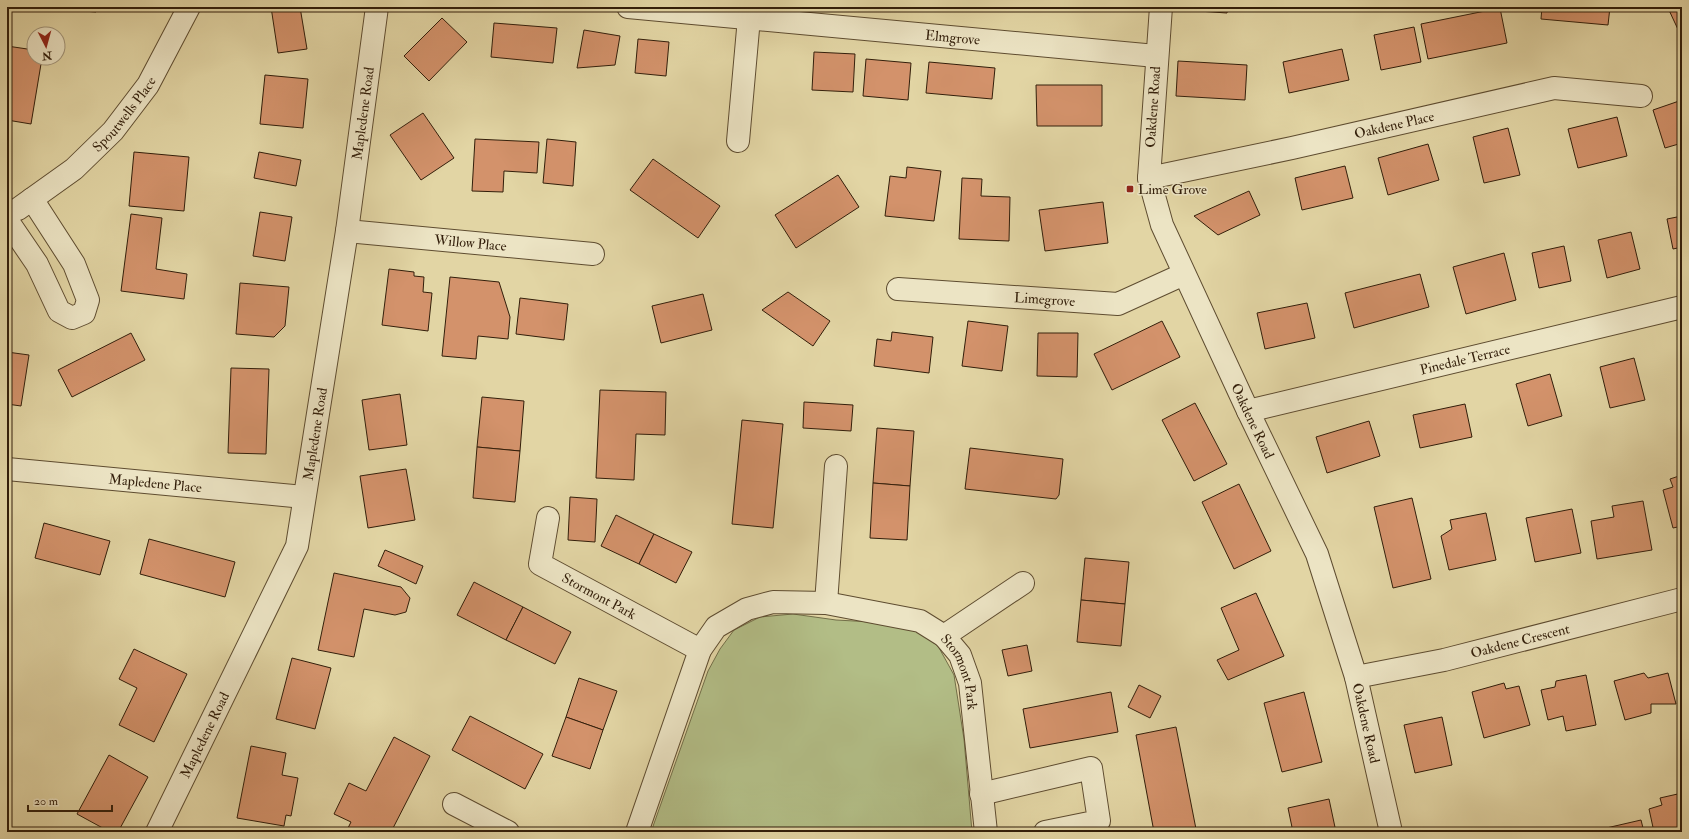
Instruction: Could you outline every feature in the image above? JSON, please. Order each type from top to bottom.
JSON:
[{"type":"street","name":"Spoutwells Place","points":[[7,213],[18,209],[74,169],[113,131],[148,85],[189,7]]},
{"type":"street","name":"Mapledene Road","points":[[157,832],[297,546],[347,231],[377,7]]},
{"type":"street","name":"Elmgrove","points":[[628,7],[1156,56]]},
{"type":"street","name":"Oakdene Road","points":[[1161,7],[1156,56],[1148,178],[1162,225],[1184,274],[1317,554],[1356,677],[1391,832]]},
{"type":"street","points":[[738,140],[749,18]]},
{"type":"street","name":"Oakdene Place","points":[[1148,178],[1554,88],[1641,96]]},
{"type":"street","points":[[7,220],[37,264],[59,311],[72,318],[84,313],[88,300],[74,264],[32,199]]},
{"type":"street","name":"Willow Place","points":[[347,231],[593,254]]},
{"type":"street","name":"Limegrove","points":[[898,289],[1118,304],[1184,274]]},
{"type":"street","name":"Pinedale Terrace","points":[[1248,411],[1682,307]]},
{"type":"street","points":[[826,603],[836,466]]},
{"type":"street","name":"Mapledene Place","points":[[7,469],[304,497]]},
{"type":"street","name":"Stormont Park","points":[[548,518],[540,564],[700,650]]},
{"type":"street","points":[[944,636],[1023,583]]},
{"type":"street","name":"Oakdene Crescent","points":[[1356,677],[1444,660],[1682,599]]},
{"type":"street","name":"Stormont Park","points":[[637,832],[700,650],[716,627],[747,609],[773,602],[826,603],[920,621],[944,636],[960,655],[970,683],[986,832]]},
{"type":"street","points":[[981,794],[1091,768],[1099,820],[1045,832]]},
{"type":"street","points":[[454,804],[508,832]]},
{"type":"green space","points":[[793,614],[836,620],[891,623],[920,633],[938,646],[954,675],[964,739],[972,832],[651,832],[708,671],[720,649],[734,630],[760,617]]},
{"type":"building","points":[[57,7],[97,7],[96,12],[57,9]]},
{"type":"building","points":[[271,7],[300,7],[307,49],[278,53]]},
{"type":"building","points":[[1184,7],[1228,7],[1227,13],[1184,10]]},
{"type":"building","points":[[1542,7],[1610,7],[1608,25],[1541,19]]},
{"type":"building","points":[[1682,7],[1682,38],[1668,8]]},
{"type":"building","points":[[1500,8],[1507,43],[1428,59],[1421,24]]},
{"type":"building","points":[[442,18],[467,42],[429,81],[404,56]]},
{"type":"building","points":[[494,23],[557,28],[553,63],[491,57]]},
{"type":"building","points":[[1414,27],[1421,62],[1381,70],[1374,35]]},
{"type":"building","points":[[584,30],[620,36],[615,65],[577,68]]},
{"type":"building","points":[[638,39],[669,42],[666,76],[635,73]]},
{"type":"building","points":[[7,46],[26,49],[26,66],[41,66],[31,124],[7,120]]},
{"type":"building","points":[[1342,49],[1349,80],[1289,93],[1283,62]]},
{"type":"building","points":[[814,52],[855,54],[853,92],[812,90]]},
{"type":"building","points":[[866,59],[911,63],[908,100],[863,96]]},
{"type":"building","points":[[1178,61],[1247,65],[1245,100],[1176,96]]},
{"type":"building","points":[[929,62],[995,68],[992,99],[926,93]]},
{"type":"building","points":[[265,75],[308,79],[303,128],[260,124]]},
{"type":"building","points":[[1036,85],[1102,85],[1102,126],[1037,126]]},
{"type":"building","points":[[1682,100],[1682,143],[1665,148],[1653,110]]},
{"type":"building","points":[[423,113],[454,158],[421,180],[390,135]]},
{"type":"building","points":[[1617,117],[1627,156],[1578,168],[1568,129]]},
{"type":"building","points":[[1508,128],[1520,175],[1484,183],[1473,137]]},
{"type":"building","points":[[475,139],[539,142],[537,173],[504,171],[503,192],[472,191]]},
{"type":"building","points":[[547,139],[576,142],[573,186],[543,183]]},
{"type":"building","points":[[1428,144],[1439,180],[1388,195],[1378,158]]},
{"type":"building","points":[[134,152],[189,157],[184,211],[129,206]]},
{"type":"building","points":[[259,152],[301,160],[296,186],[254,178]]},
{"type":"building","points":[[653,159],[720,206],[698,238],[630,190]]},
{"type":"building","points":[[1345,166],[1353,198],[1302,210],[1295,178]]},
{"type":"building","points":[[907,167],[941,171],[934,221],[885,216],[890,176],[906,178]]},
{"type":"building","points":[[838,175],[859,207],[796,248],[775,215]]},
{"type":"building","points":[[962,178],[982,179],[981,196],[1010,197],[1009,241],[959,239]]},
{"type":"building","points":[[1249,191],[1260,215],[1218,235],[1194,216]]},
{"type":"building","points":[[1103,202],[1108,243],[1045,251],[1039,210]]},
{"type":"building","points":[[260,212],[292,217],[285,261],[253,256]]},
{"type":"building","points":[[131,214],[162,218],[156,269],[187,274],[184,299],[121,291]]},
{"type":"building","points":[[1682,216],[1682,247],[1673,249],[1667,219]]},
{"type":"building","points":[[1631,232],[1640,269],[1607,278],[1598,240]]},
{"type":"building","points":[[1564,246],[1571,281],[1539,288],[1532,253]]},
{"type":"building","points":[[1504,253],[1516,300],[1466,314],[1453,267]]},
{"type":"building","points":[[389,269],[414,272],[414,276],[424,277],[423,292],[432,293],[428,331],[382,325]]},
{"type":"building","points":[[1420,274],[1429,307],[1354,328],[1345,293]]},
{"type":"building","points":[[450,277],[499,282],[510,317],[508,339],[478,336],[476,359],[442,356]]},
{"type":"building","points":[[240,283],[289,287],[285,326],[274,337],[236,334]]},
{"type":"building","points":[[788,292],[830,321],[813,346],[762,310]]},
{"type":"building","points":[[703,294],[712,330],[661,343],[652,306]]},
{"type":"building","points":[[520,298],[568,304],[564,340],[516,334]]},
{"type":"building","points":[[1307,303],[1315,338],[1265,349],[1257,313]]},
{"type":"building","points":[[968,321],[1008,326],[1002,371],[962,366]]},
{"type":"building","points":[[1162,321],[1180,357],[1112,390],[1094,354]]},
{"type":"building","points":[[892,332],[933,337],[929,373],[874,366],[877,339],[891,341]]},
{"type":"building","points":[[131,333],[145,360],[72,397],[58,370]]},
{"type":"building","points":[[1038,333],[1078,333],[1077,377],[1037,376]]},
{"type":"building","points":[[1682,343],[1682,363],[1678,344]]},
{"type":"building","points":[[7,352],[29,355],[21,406],[7,404]]},
{"type":"building","points":[[1634,358],[1645,400],[1610,408],[1600,367]]},
{"type":"building","points":[[231,368],[269,369],[266,454],[228,453]]},
{"type":"building","points":[[1550,374],[1562,416],[1528,426],[1516,384]]},
{"type":"building","points":[[600,390],[666,392],[665,435],[636,434],[634,480],[596,478]]},
{"type":"building","points":[[400,394],[407,445],[369,450],[362,400]]},
{"type":"building","points":[[482,397],[524,401],[520,451],[477,447]]},
{"type":"building","points":[[804,402],[853,405],[851,431],[803,428]]},
{"type":"building","points":[[1195,403],[1227,464],[1194,481],[1162,420]]},
{"type":"building","points":[[1465,404],[1472,437],[1420,448],[1413,415]]},
{"type":"building","points":[[742,420],[783,424],[773,528],[732,524]]},
{"type":"building","points":[[1369,421],[1380,456],[1327,473],[1316,437]]},
{"type":"building","points":[[877,428],[914,431],[910,486],[873,483]]},
{"type":"building","points":[[477,447],[520,451],[515,502],[473,498]]},
{"type":"building","points":[[970,448],[1063,459],[1059,495],[1056,499],[965,489]]},
{"type":"building","points":[[406,469],[415,520],[368,528],[360,476]]},
{"type":"building","points":[[1682,475],[1682,526],[1673,528],[1663,490],[1673,487],[1670,479]]},
{"type":"building","points":[[873,483],[910,486],[907,540],[870,538]]},
{"type":"building","points":[[1239,484],[1271,551],[1234,569],[1202,502]]},
{"type":"building","points":[[570,497],[597,499],[595,542],[568,540]]},
{"type":"building","points":[[1412,498],[1431,579],[1393,588],[1374,507]]},
{"type":"building","points":[[1643,501],[1652,550],[1597,559],[1591,521],[1614,517],[1612,506]]},
{"type":"building","points":[[1572,509],[1581,553],[1535,562],[1526,518]]},
{"type":"building","points":[[1486,513],[1496,560],[1449,570],[1441,536],[1452,529],[1450,520]]},
{"type":"building","points":[[616,515],[654,534],[639,564],[601,546]]},
{"type":"building","points":[[44,523],[110,541],[100,575],[35,558]]},
{"type":"building","points":[[654,534],[692,552],[676,583],[639,564]]},
{"type":"building","points":[[149,539],[235,562],[225,597],[140,574]]},
{"type":"building","points":[[385,550],[423,566],[416,584],[378,566]]},
{"type":"building","points":[[1085,558],[1129,562],[1125,604],[1081,600]]},
{"type":"building","points":[[334,573],[401,587],[410,598],[406,612],[395,615],[364,609],[354,657],[318,650]]},
{"type":"building","points":[[474,582],[523,607],[506,640],[457,615]]},
{"type":"building","points":[[1256,593],[1284,656],[1228,680],[1217,660],[1239,650],[1221,608]]},
{"type":"building","points":[[1081,600],[1125,604],[1121,646],[1077,642]]},
{"type":"building","points":[[523,607],[571,632],[555,664],[506,640]]},
{"type":"building","points":[[1027,645],[1032,671],[1008,676],[1002,650]]},
{"type":"building","points":[[134,649],[187,674],[154,742],[119,725],[137,688],[119,679]]},
{"type":"building","points":[[292,658],[331,668],[315,729],[276,719]]},
{"type":"building","points":[[1644,673],[1648,678],[1668,673],[1676,704],[1651,704],[1651,713],[1625,720],[1614,681]]},
{"type":"building","points":[[1586,675],[1596,725],[1566,731],[1563,716],[1548,720],[1541,690],[1555,687],[1556,681]]},
{"type":"building","points":[[579,678],[617,691],[603,730],[566,717]]},
{"type":"building","points":[[1504,683],[1506,689],[1519,686],[1530,725],[1484,738],[1472,692]]},
{"type":"building","points":[[1139,685],[1161,696],[1150,718],[1128,707]]},
{"type":"building","points":[[1111,692],[1118,732],[1030,748],[1023,709]]},
{"type":"building","points":[[1304,692],[1322,762],[1282,772],[1264,703]]},
{"type":"building","points":[[470,716],[543,754],[525,789],[452,750]]},
{"type":"building","points":[[566,717],[603,730],[590,769],[552,756]]},
{"type":"building","points":[[1442,717],[1452,765],[1415,773],[1404,725]]},
{"type":"building","points":[[1176,727],[1196,829],[1180,832],[1154,832],[1136,735]]},
{"type":"building","points":[[394,737],[430,756],[391,832],[346,832],[351,822],[334,814],[349,783],[366,791]]},
{"type":"building","points":[[251,746],[286,753],[282,775],[298,778],[291,816],[286,815],[284,826],[237,818]]},
{"type":"building","points":[[109,755],[148,777],[118,832],[110,832],[77,814]]},
{"type":"building","points":[[1682,793],[1682,832],[1654,832],[1649,809],[1662,805],[1660,798]]},
{"type":"building","points":[[1329,799],[1336,832],[1293,832],[1288,808]]},
{"type":"building","points":[[1641,820],[1644,832],[1589,832]]},
{"type":"place","name":"Lime Grove","points":[[1130,189]]}]
